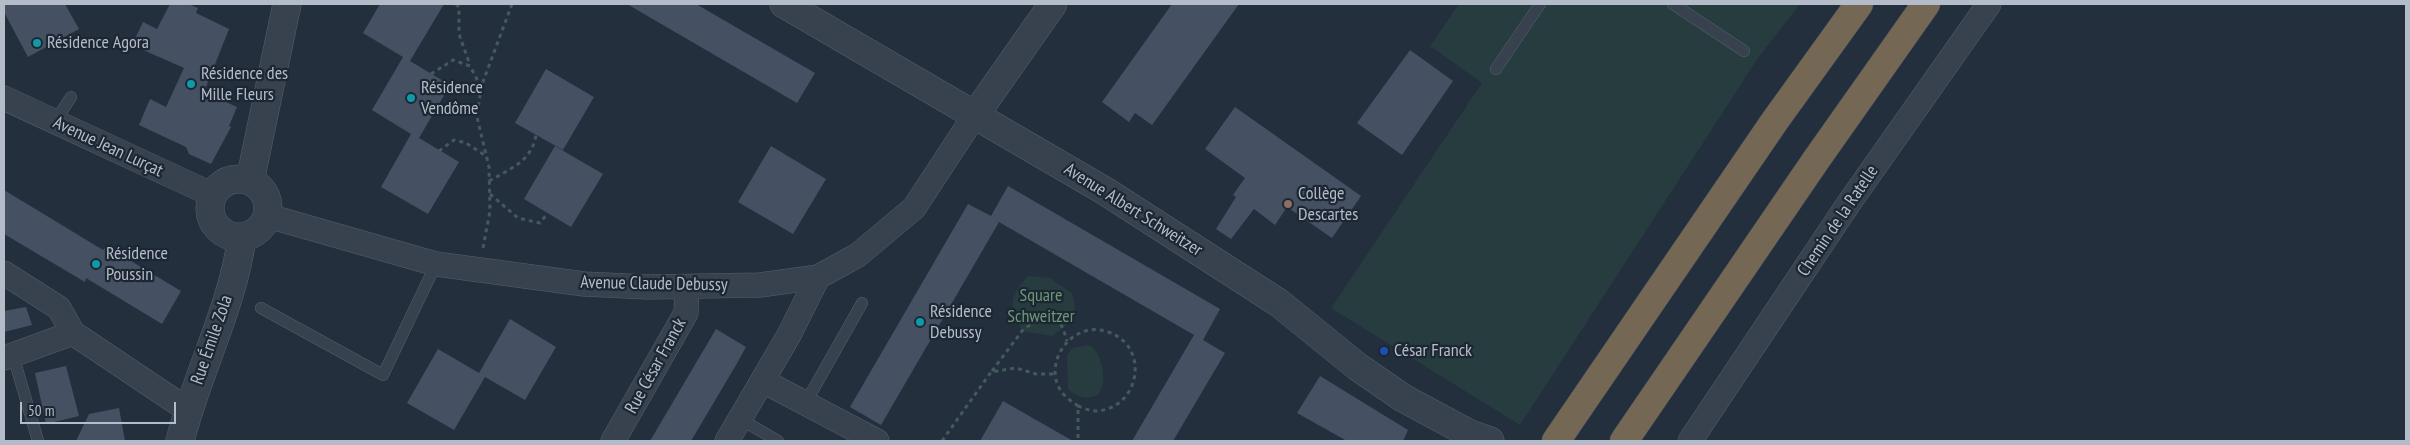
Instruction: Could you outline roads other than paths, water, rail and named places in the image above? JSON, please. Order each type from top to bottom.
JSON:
[{"type":"highway","points":[[1556,441],[1774,122],[1859,4]]},
{"type":"highway","points":[[1624,441],[1810,168],[1926,4]]},
{"type":"street","points":[[250,181],[287,4]]},
{"type":"street","name":"Avenue Albert Schweitzer","points":[[784,4],[1105,191],[1279,303],[1358,367],[1403,398],[1476,439]]},
{"type":"street","points":[[975,115],[1053,4]]},
{"type":"street","name":"Chemin de la Ratelle","points":[[1690,441],[1848,203],[1989,4]]},
{"type":"street","name":"Avenue Jean Lurçat","points":[[4,98],[213,195]]},
{"type":"street","name":"Avenue Claude Debussy","points":[[268,216],[436,264],[584,284],[687,287],[760,285],[818,277],[858,255],[914,208],[975,115]]},
{"type":"street","points":[[235,179],[250,181],[261,188],[266,196],[268,216],[258,231],[242,237],[225,234],[218,228],[210,212],[213,195],[226,182],[235,179]]},
{"type":"street","name":"Rue Émile Zola","points":[[180,441],[188,410],[238,264],[242,237]]},
{"type":"street","points":[[4,273],[59,308],[73,333],[188,410]]},
{"type":"street","points":[[727,441],[790,335],[818,277]]},
{"type":"street","name":"Rue César Franck","points":[[613,441],[686,313],[687,287]]},
{"type":"street","points":[[8,356],[73,333]]},
{"type":"street","points":[[763,381],[877,441]]},
{"type":"lane","points":[[1496,69],[1540,4]]},
{"type":"lane","points":[[1676,5],[1744,51]]},
{"type":"lane","points":[[55,122],[71,97]]},
{"type":"lane","points":[[261,308],[383,375],[436,264]]},
{"type":"lane","points":[[805,404],[862,303]]},
{"type":"lane","points":[[8,356],[38,441]]},
{"type":"lane","points":[[740,419],[778,441]]},
{"type":"place","name":"Résidence Agora","points":[[37,43]]},
{"type":"place","name":"Résidence des Mille Fleurs","points":[[191,84]]},
{"type":"place","name":"Résidence Vendôme","points":[[411,98]]},
{"type":"place","name":"Collège Descartes","points":[[1288,204]]},
{"type":"place","name":"Résidence Poussin","points":[[96,264]]},
{"type":"place","name":"Résidence Debussy","points":[[920,322]]},
{"type":"place","name":"César Franck","points":[[1384,351]]},
{"type":"park label","name":"Square Schweitzer","points":[[1041,306]]}]
